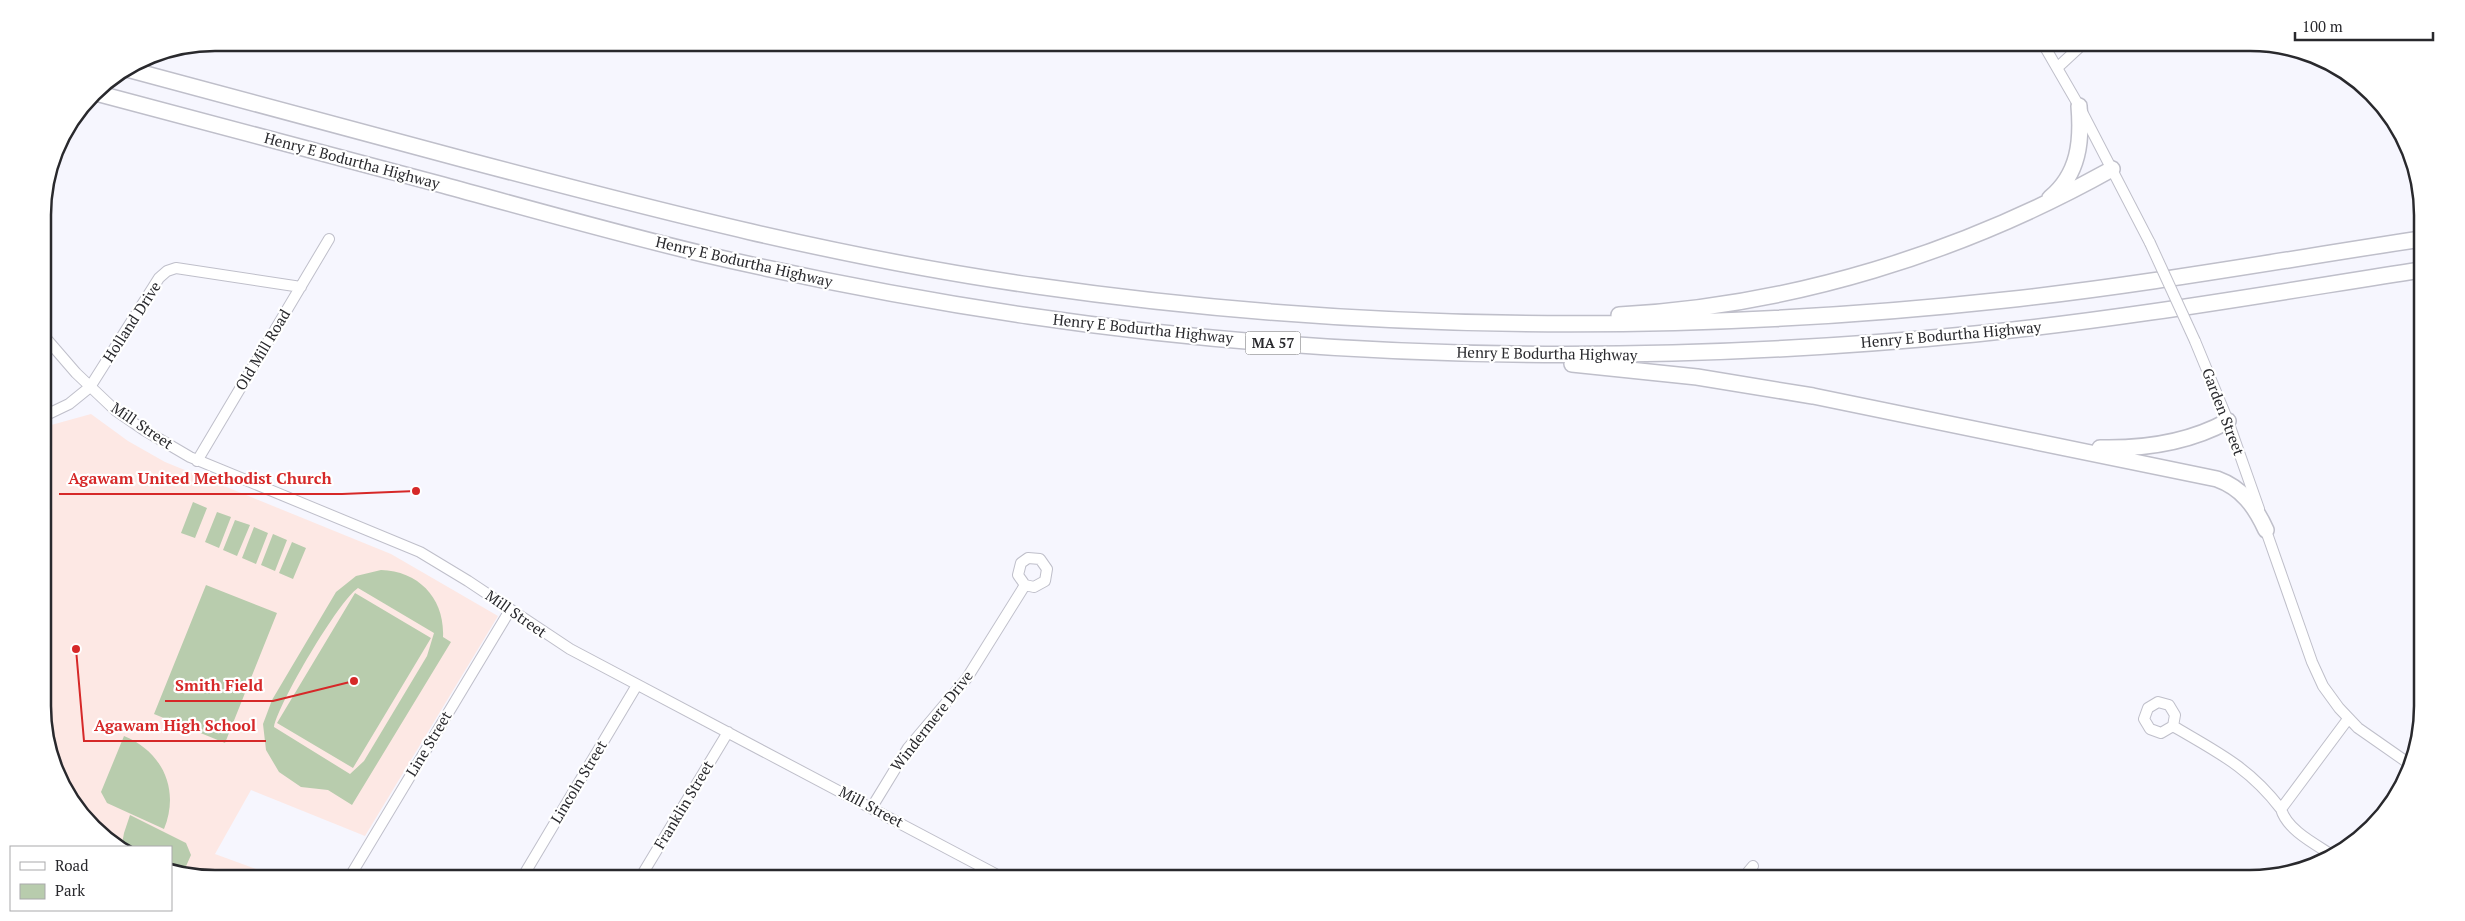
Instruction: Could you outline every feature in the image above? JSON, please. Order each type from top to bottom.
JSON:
[{"type":"highway","name":"Henry E Bodurtha Highway","points":[[137,72],[659,212],[865,257],[1030,286],[1132,299],[1266,312],[1400,320],[1655,324],[1765,320],[1900,310],[2076,291],[2414,240]]},
{"type":"highway","name":"Henry E Bodurtha Highway","points":[[104,95],[666,245],[864,288],[1030,316],[1165,333],[1300,345],[1468,353],[1691,354],[1928,338],[2080,322],[2414,271]]},
{"type":"highway","points":[[2026,214],[2054,196],[2070,174],[2080,144],[2079,106]]},
{"type":"highway","points":[[1400,320],[1633,314],[1733,303],[1784,293],[1844,278],[1925,253],[2026,214],[2112,169]]},
{"type":"highway","points":[[1468,353],[1664,373],[1756,386],[1879,408],[2225,482],[2239,490],[2250,501],[2266,530]]},
{"type":"highway","points":[[2044,443],[2086,448],[2139,446],[2181,439],[2228,422]]},
{"type":"street","name":"Garden Street","points":[[2047,51],[2079,106],[2150,243],[2195,341],[2228,422],[2318,675],[2330,696],[2348,719],[2368,736],[2404,761]]},
{"type":"street","points":[[2057,68],[2075,51]]},
{"type":"street","name":"Old Mill Road","points":[[197,461],[329,239]]},
{"type":"street","name":"Holland Drive","points":[[90,387],[159,278],[166,271],[176,268],[198,270],[301,287]]},
{"type":"street","name":"Mill Street","points":[[52,345],[90,387],[134,424],[197,461],[418,551],[468,581],[570,650],[872,807],[988,870]]},
{"type":"street","points":[[52,412],[70,404],[90,387]]},
{"type":"street","name":"Windermere Drive","points":[[872,807],[883,786],[908,748],[968,678],[1025,585]]},
{"type":"street","name":"Line Street","points":[[354,870],[510,610]]},
{"type":"street","name":"Lincoln Street","points":[[527,870],[637,685]]},
{"type":"street","points":[[2282,809],[2348,719]]},
{"type":"street","points":[[2173,726],[2245,769],[2265,788],[2282,809],[2285,818],[2326,851]]},
{"type":"street","name":"Franklin Street","points":[[645,870],[728,732]]},
{"type":"street","points":[[1750,869],[1753,866]]},
{"type":"shaded area","points":[[91,414],[128,441],[165,462],[391,554],[498,616],[365,836],[251,790],[215,854],[259,870],[215,870],[183,867],[172,864],[172,846],[131,846],[124,842],[92,814],[79,797],[60,759],[54,738],[51,706],[52,425]]},
{"type":"green space","points":[[193,502],[207,508],[195,538],[181,533]]},
{"type":"green space","points":[[217,512],[231,517],[219,548],[205,542]]},
{"type":"green space","points":[[235,520],[250,525],[237,556],[223,550]]},
{"type":"green space","points":[[254,527],[268,533],[256,564],[242,558]]},
{"type":"green space","points":[[273,534],[287,540],[275,571],[261,565]]},
{"type":"green space","points":[[292,542],[306,548],[293,579],[279,573]]},
{"type":"green space","points":[[381,570],[395,572],[418,582],[434,599],[440,611],[443,637],[451,642],[352,805],[328,790],[301,787],[279,772],[266,750],[263,724],[272,700],[336,592],[356,576]],"holes":[[[358,588],[434,633],[427,656],[364,761],[350,774],[274,727],[286,697],[310,653],[337,612],[349,596]]]},
{"type":"green space","points":[[206,585],[277,613],[225,743],[154,714]]},
{"type":"green space","points":[[355,593],[431,638],[353,768],[277,723]]},
{"type":"green space","points":[[124,736],[138,743],[149,752],[165,774],[170,800],[164,829],[107,803],[101,792]]},
{"type":"green space","points":[[130,815],[186,843],[191,855],[186,867],[172,864],[172,846],[131,846],[123,841]]},
{"type":"place","name":"Agawam United Methodist Church","points":[[416,491]]},
{"type":"place","name":"Agawam High School","points":[[76,649]]},
{"type":"place","name":"Smith Field","points":[[354,681]]}]
